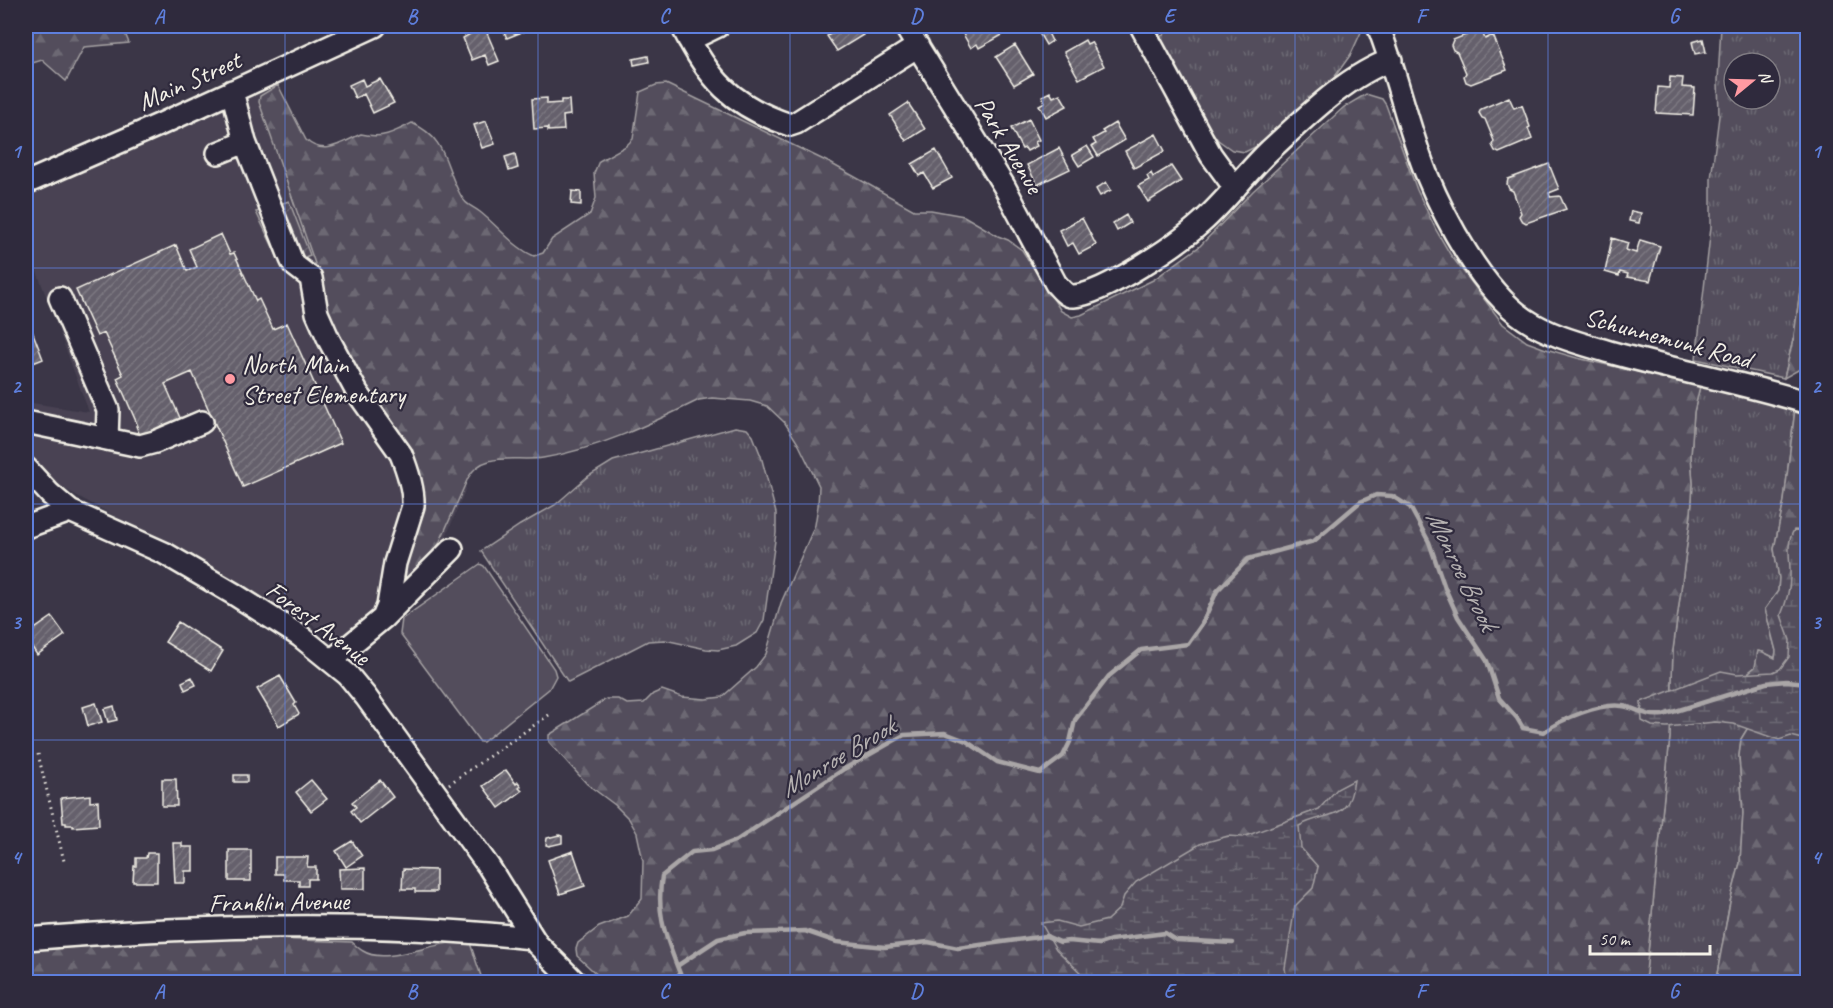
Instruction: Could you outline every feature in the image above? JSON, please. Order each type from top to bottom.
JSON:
[{"type":"street","name":"Main Street","points":[[26,183],[375,26]]},
{"type":"street","points":[[718,26],[686,33],[707,70],[729,94],[740,102],[790,125],[918,46]]},
{"type":"street","name":"Park Avenue","points":[[905,26],[1004,186],[1052,278],[1065,293],[1074,296],[1095,290],[1142,265],[1201,223],[1235,188]]},
{"type":"street","points":[[1141,26],[1211,155],[1235,188],[1269,151],[1344,86],[1365,71],[1391,60]]},
{"type":"street","name":"Schunnemunk Road","points":[[1378,26],[1391,60],[1422,161],[1443,210],[1474,263],[1498,294],[1519,314],[1562,338],[1808,403]]},
{"type":"street","points":[[232,92],[245,142],[293,263],[312,281],[315,306],[323,327],[357,392],[401,454],[404,464],[413,506],[398,555],[388,606],[383,618]]},
{"type":"street","points":[[218,153],[245,142]]},
{"type":"street","points":[[60,298],[108,410],[107,439]]},
{"type":"street","points":[[26,422],[140,446],[201,422]]},
{"type":"street","name":"Forest Avenue","points":[[26,468],[50,494],[70,511],[164,553],[300,636],[348,675],[489,867],[532,938],[544,953],[575,982]]},
{"type":"street","points":[[26,527],[70,511]]},
{"type":"street","points":[[331,661],[383,618],[452,549]]},
{"type":"street","name":"Franklin Avenue","points":[[26,939],[125,932],[270,928],[399,928],[532,938]]},
{"type":"path","points":[[436,793],[549,716]]},
{"type":"path","points":[[38,754],[64,861]]},
{"type":"shaded area","name":"North Main Street Elementary","points":[[261,83],[365,356],[466,488],[439,554],[366,619],[338,640],[178,547],[131,525],[59,486],[26,449],[26,402],[89,412],[26,242],[26,196]]},
{"type":"green space","points":[[26,26],[122,26],[129,43],[84,47],[66,81],[42,60],[26,65]]},
{"type":"green space","points":[[1169,26],[1361,26],[1362,30],[1351,54],[1331,82],[1261,144],[1245,152],[1232,150],[1218,140],[1207,125],[1158,37],[1164,35]]},
{"type":"green space","points":[[1721,26],[1807,26],[1807,237],[1794,336],[1784,378],[1696,359],[1711,227],[1711,179],[1719,116]]},
{"type":"green space","points":[[666,84],[830,163],[914,210],[931,210],[964,216],[1008,240],[1022,250],[1061,311],[1072,317],[1081,315],[1153,280],[1200,246],[1253,191],[1344,107],[1366,94],[1382,99],[1386,105],[1417,190],[1436,230],[1450,254],[1503,324],[1527,342],[1546,349],[1700,386],[1694,412],[1691,514],[1673,650],[1670,737],[1645,982],[605,982],[577,956],[576,949],[578,943],[599,927],[628,916],[642,899],[643,861],[637,833],[629,819],[587,784],[549,742],[549,735],[606,699],[618,699],[627,704],[644,703],[653,694],[662,690],[682,697],[706,699],[722,697],[756,667],[766,654],[781,603],[815,525],[819,486],[799,445],[785,423],[767,406],[750,401],[712,398],[699,400],[643,427],[584,449],[543,458],[491,460],[474,469],[434,555],[399,593],[401,573],[419,514],[364,392],[328,321],[321,281],[259,102],[260,96],[278,85],[306,140],[320,147],[334,146],[361,134],[375,136],[387,134],[412,123],[424,129],[444,154],[464,201],[519,247],[534,256],[543,253],[552,239],[590,214],[596,198],[594,173],[599,161],[626,146],[633,139],[640,92],[656,85]]},
{"type":"green space","points":[[289,201],[310,255],[282,266],[256,212]]},
{"type":"green space","points":[[1807,237],[1807,350],[1800,369],[1784,378],[1794,336]]},
{"type":"green space","points":[[1700,386],[1795,409],[1784,501],[1774,549],[1779,578],[1778,591],[1765,609],[1776,651],[1775,658],[1763,652],[1755,667],[1749,672],[1749,726],[1741,739],[1739,756],[1743,813],[1740,863],[1730,902],[1717,974],[1718,982],[1645,982],[1670,737],[1673,650],[1691,514],[1694,412]]},
{"type":"green space","points":[[1795,409],[1808,413],[1807,982],[1718,982],[1717,974],[1730,902],[1740,863],[1743,813],[1739,756],[1741,739],[1749,726],[1745,686],[1749,672],[1755,667],[1758,651],[1775,658],[1776,651],[1765,609],[1778,591],[1779,578],[1774,549],[1784,501]]},
{"type":"green space","points":[[735,427],[747,429],[753,436],[761,456],[776,513],[776,533],[764,620],[757,633],[736,646],[718,650],[665,640],[648,641],[568,682],[481,551],[555,505],[587,477],[613,461]]},
{"type":"green space","points":[[1794,530],[1807,531],[1807,740],[1791,736],[1779,740],[1734,724],[1715,722],[1667,727],[1652,726],[1642,721],[1641,702],[1721,671],[1737,674],[1773,672],[1780,669],[1789,657],[1790,640],[1781,615],[1789,587],[1789,547]]},
{"type":"green space","points":[[480,564],[484,566],[554,669],[556,676],[549,689],[483,742],[480,742],[400,634],[402,619]]},
{"type":"green space","points":[[1354,780],[1348,803],[1342,809],[1299,826],[1301,848],[1318,867],[1313,888],[1295,906],[1285,968],[1287,982],[1088,982],[1056,949],[1041,923],[1057,921],[1079,927],[1107,920],[1120,908],[1124,896],[1136,882],[1200,844],[1228,836],[1243,837],[1319,809],[1337,789]]},
{"type":"green space","points":[[230,937],[352,942],[363,951],[386,956],[444,944],[470,943],[483,982],[26,982],[26,949]]},
{"type":"building","points":[[484,26],[499,61],[489,65],[485,55],[472,60],[463,38]]},
{"type":"building","points":[[501,26],[537,26],[507,38]]},
{"type":"building","points":[[844,26],[857,26],[863,35],[837,51],[827,36]]},
{"type":"building","points":[[975,26],[1013,26],[1005,31],[1006,33],[979,48],[977,44],[971,48],[963,34]]},
{"type":"building","points":[[1046,29],[1052,41],[1046,45],[1039,33]]},
{"type":"building","points":[[1481,29],[1485,39],[1493,35],[1507,70],[1471,84],[1466,82],[1464,76],[1466,73],[1457,52],[1451,45],[1453,40]]},
{"type":"building","points":[[1703,39],[1706,52],[1695,54],[1692,42]]},
{"type":"building","points":[[1085,40],[1087,44],[1091,42],[1104,66],[1079,79],[1064,52]]},
{"type":"building","points":[[1015,45],[1033,74],[1014,85],[996,57]]},
{"type":"building","points":[[648,56],[649,62],[634,65],[633,59]]},
{"type":"building","points":[[1670,77],[1683,78],[1682,87],[1695,88],[1693,115],[1656,113],[1658,87],[1669,88]]},
{"type":"building","points":[[362,79],[365,86],[380,79],[394,103],[373,113],[364,94],[355,98],[349,85]]},
{"type":"building","points":[[1050,92],[1053,97],[1060,94],[1067,106],[1046,117],[1039,105],[1045,102],[1042,96]]},
{"type":"building","points":[[1509,97],[1514,108],[1522,105],[1532,139],[1499,153],[1492,145],[1494,141],[1485,119],[1479,113],[1481,109]]},
{"type":"building","points":[[547,98],[547,104],[569,100],[570,115],[563,116],[564,130],[534,129],[532,99]]},
{"type":"building","points":[[908,103],[925,129],[906,141],[890,115]]},
{"type":"building","points":[[1029,119],[1039,140],[1035,142],[1037,146],[1027,151],[1025,148],[1022,149],[1011,128]]},
{"type":"building","points":[[486,121],[495,144],[482,148],[474,125]]},
{"type":"building","points":[[1115,123],[1125,140],[1098,156],[1092,146],[1096,144],[1093,139]]},
{"type":"building","points":[[1156,134],[1165,151],[1134,168],[1125,151]]},
{"type":"building","points":[[1087,146],[1094,157],[1079,166],[1072,155]]},
{"type":"building","points":[[1059,148],[1070,169],[1037,185],[1027,165]]},
{"type":"building","points":[[936,150],[952,178],[933,188],[924,173],[919,176],[912,164]]},
{"type":"building","points":[[515,154],[518,168],[509,171],[505,157]]},
{"type":"building","points":[[1549,164],[1559,189],[1549,193],[1550,197],[1560,196],[1566,209],[1526,223],[1519,216],[1521,213],[1513,191],[1507,184],[1508,179]]},
{"type":"building","points":[[1171,166],[1181,181],[1148,202],[1138,186],[1149,180],[1147,176],[1151,173],[1153,177]]},
{"type":"building","points":[[1106,182],[1111,190],[1100,196],[1096,189]]},
{"type":"building","points":[[572,191],[581,192],[581,205],[571,204]]},
{"type":"building","points":[[1631,211],[1641,213],[1639,223],[1629,221]]},
{"type":"building","points":[[1126,215],[1130,223],[1117,231],[1113,223]]},
{"type":"building","points":[[1082,218],[1096,245],[1079,254],[1073,243],[1067,246],[1059,230]]},
{"type":"building","points":[[221,234],[230,254],[234,253],[256,301],[259,299],[273,329],[287,323],[341,443],[243,487],[192,372],[165,384],[181,420],[141,438],[117,378],[123,375],[104,333],[97,336],[76,290],[176,245],[187,271],[197,267],[189,249]]},
{"type":"building","points":[[1612,238],[1628,243],[1626,250],[1636,253],[1640,240],[1660,246],[1650,281],[1627,277],[1628,274],[1620,272],[1619,276],[1605,272]]},
{"type":"building","points":[[26,315],[43,359],[26,366]]},
{"type":"building","points":[[52,617],[65,635],[37,655],[26,635]]},
{"type":"building","points":[[178,622],[223,651],[211,671],[165,642]]},
{"type":"building","points":[[280,676],[296,703],[294,705],[299,714],[279,726],[257,689]]},
{"type":"building","points":[[192,677],[196,685],[185,690],[182,682]]},
{"type":"building","points":[[96,703],[102,722],[88,726],[83,707]]},
{"type":"building","points":[[114,706],[117,720],[108,722],[104,709]]},
{"type":"building","points":[[506,770],[516,784],[518,782],[522,791],[499,808],[483,786]]},
{"type":"building","points":[[234,775],[247,775],[247,782],[234,782]]},
{"type":"building","points":[[162,779],[176,779],[177,806],[162,806]]},
{"type":"building","points":[[311,780],[327,799],[311,811],[296,792]]},
{"type":"building","points":[[380,780],[393,797],[360,823],[351,811],[356,807],[352,802]]},
{"type":"building","points":[[90,795],[90,802],[98,801],[99,825],[73,827],[73,825],[63,823],[61,798]]},
{"type":"building","points":[[562,836],[562,843],[546,845],[547,838]]},
{"type":"building","points":[[352,841],[362,856],[346,867],[336,851]]},
{"type":"building","points":[[173,843],[182,843],[182,847],[193,847],[193,871],[185,871],[185,883],[175,883]]},
{"type":"building","points":[[229,850],[251,850],[251,881],[229,881]]},
{"type":"building","points":[[573,851],[585,886],[560,894],[548,860]]},
{"type":"building","points":[[147,853],[157,853],[157,882],[133,882],[136,858],[146,858]]},
{"type":"building","points":[[275,857],[308,857],[307,867],[316,867],[316,879],[308,879],[308,886],[299,886],[299,880],[284,880],[284,874],[275,874]]},
{"type":"building","points":[[365,868],[365,889],[340,889],[339,869]]},
{"type":"building","points":[[403,869],[436,870],[436,892],[415,892],[415,889],[402,889]]},
{"type":"waterway","name":"Monroe Brook","points":[[680,982],[682,979],[664,929],[660,891],[662,876],[692,852],[712,850],[737,840],[844,769],[904,735],[945,733],[966,741],[997,762],[1040,773],[1063,756],[1070,742],[1075,720],[1109,676],[1141,650],[1188,644],[1202,624],[1217,591],[1248,559],[1314,541],[1360,502],[1376,495],[1392,496],[1410,507],[1429,542],[1458,617],[1487,661],[1499,698],[1523,728],[1544,732],[1581,713],[1613,706],[1628,707],[1650,715],[1663,715],[1766,683],[1786,681],[1808,683]]},
{"type":"waterway","points":[[677,966],[718,939],[745,933],[805,931],[837,942],[885,947],[928,942],[958,948],[1046,936],[1060,942],[1099,944],[1111,940],[1165,933],[1176,940],[1233,943]]},
{"type":"place","name":"North Main Street Elementary","points":[[230,379]]}]
